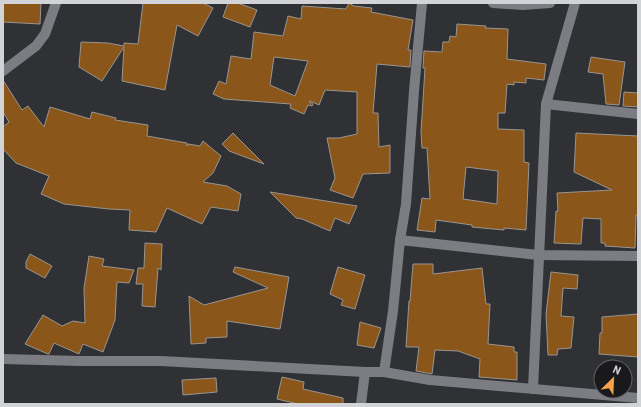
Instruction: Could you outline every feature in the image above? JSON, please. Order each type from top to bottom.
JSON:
[{"type":"street","points":[[3,71],[36,46],[45,34],[56,3]]},
{"type":"street","points":[[384,372],[400,240],[406,204],[422,3]]},
{"type":"street","points":[[493,3],[523,5],[550,3]]},
{"type":"street","points":[[533,388],[546,104],[575,3]]},
{"type":"street","points":[[546,104],[638,114]]},
{"type":"street","points":[[400,240],[538,255],[638,256]]},
{"type":"street","points":[[3,359],[161,361],[384,372],[430,380],[638,398]]},
{"type":"street","points":[[361,404],[365,372]]},
{"type":"building","points":[[3,3],[41,3],[40,24],[3,22]]},
{"type":"building","points":[[143,3],[203,3],[213,8],[198,36],[177,25],[165,90],[122,81],[124,47],[102,81],[79,67],[81,42],[108,43],[124,46],[124,43],[138,44]]},
{"type":"building","points":[[228,3],[238,3],[257,10],[250,27],[223,17]]},
{"type":"building","points":[[349,3],[354,6],[372,8],[371,12],[413,20],[408,50],[411,50],[410,67],[377,64],[373,113],[378,113],[379,147],[390,145],[390,173],[363,174],[353,198],[330,190],[335,178],[327,138],[339,138],[357,134],[357,92],[325,90],[319,105],[310,101],[309,102],[313,104],[312,106],[308,105],[304,114],[290,108],[291,104],[224,99],[213,94],[219,81],[226,84],[231,56],[251,59],[254,32],[283,36],[288,16],[301,19],[302,6],[346,9]],"holes":[[[274,57],[308,61],[295,96],[270,85]]]},
{"type":"building","points":[[457,24],[486,26],[485,28],[508,29],[507,59],[546,64],[544,80],[526,78],[526,83],[514,82],[514,85],[507,84],[505,113],[498,113],[498,129],[524,130],[524,162],[529,163],[526,230],[504,228],[504,230],[472,227],[472,225],[436,220],[435,232],[417,230],[422,198],[430,199],[427,148],[422,148],[421,132],[425,68],[423,68],[424,51],[442,52],[443,42],[449,42],[450,36],[456,37]],"holes":[[[466,167],[498,171],[497,204],[463,199]]]},
{"type":"building","points":[[591,57],[625,62],[619,105],[606,104],[603,74],[588,72]]},
{"type":"building","points":[[3,80],[22,110],[28,106],[44,127],[50,107],[90,119],[92,112],[116,118],[115,120],[148,125],[147,136],[187,143],[187,146],[188,144],[200,146],[203,141],[221,156],[213,173],[203,182],[227,186],[241,194],[238,211],[211,207],[202,224],[167,208],[156,232],[129,230],[130,210],[64,204],[41,194],[49,176],[16,163],[3,149],[3,127],[9,122],[3,112]]},
{"type":"building","points":[[624,92],[638,93],[638,107],[623,106]]},
{"type":"building","points":[[233,133],[264,164],[229,151],[222,144]]},
{"type":"building","points":[[576,133],[638,136],[638,216],[636,215],[635,248],[605,246],[605,243],[601,243],[601,219],[583,218],[581,244],[554,243],[556,211],[558,211],[557,193],[612,190],[574,172]]},
{"type":"building","points":[[270,192],[357,206],[349,224],[335,218],[330,231],[302,219],[296,218]]},
{"type":"building","points":[[145,243],[162,244],[161,270],[158,268],[155,307],[142,306],[143,284],[136,284],[138,268],[144,268]]},
{"type":"building","points":[[30,254],[52,266],[45,278],[26,268],[26,262]]},
{"type":"building","points":[[89,256],[104,259],[102,266],[134,270],[129,283],[117,282],[115,320],[103,352],[83,344],[79,354],[54,343],[48,354],[25,344],[43,315],[62,326],[73,321],[85,323],[84,288]]},
{"type":"building","points":[[413,264],[433,264],[433,274],[482,268],[486,304],[490,304],[488,344],[514,347],[514,352],[517,352],[517,380],[479,377],[480,359],[458,351],[435,350],[432,374],[416,371],[419,347],[406,347]]},
{"type":"building","points":[[235,267],[289,277],[280,329],[227,321],[227,337],[206,338],[206,343],[191,344],[189,296],[204,305],[268,288],[233,272]]},
{"type":"building","points":[[338,267],[365,275],[355,309],[341,305],[343,300],[330,294]]},
{"type":"building","points":[[551,272],[578,275],[577,289],[563,288],[561,316],[574,317],[571,348],[558,349],[557,355],[548,355],[546,314]]},
{"type":"building","points":[[638,314],[638,357],[599,354],[600,333],[602,333],[602,317]]},
{"type":"building","points":[[360,322],[381,328],[374,348],[357,345]]},
{"type":"building","points":[[282,377],[304,382],[303,389],[343,398],[343,404],[298,404],[277,399]]},
{"type":"building","points":[[216,378],[217,392],[183,395],[182,380]]}]
